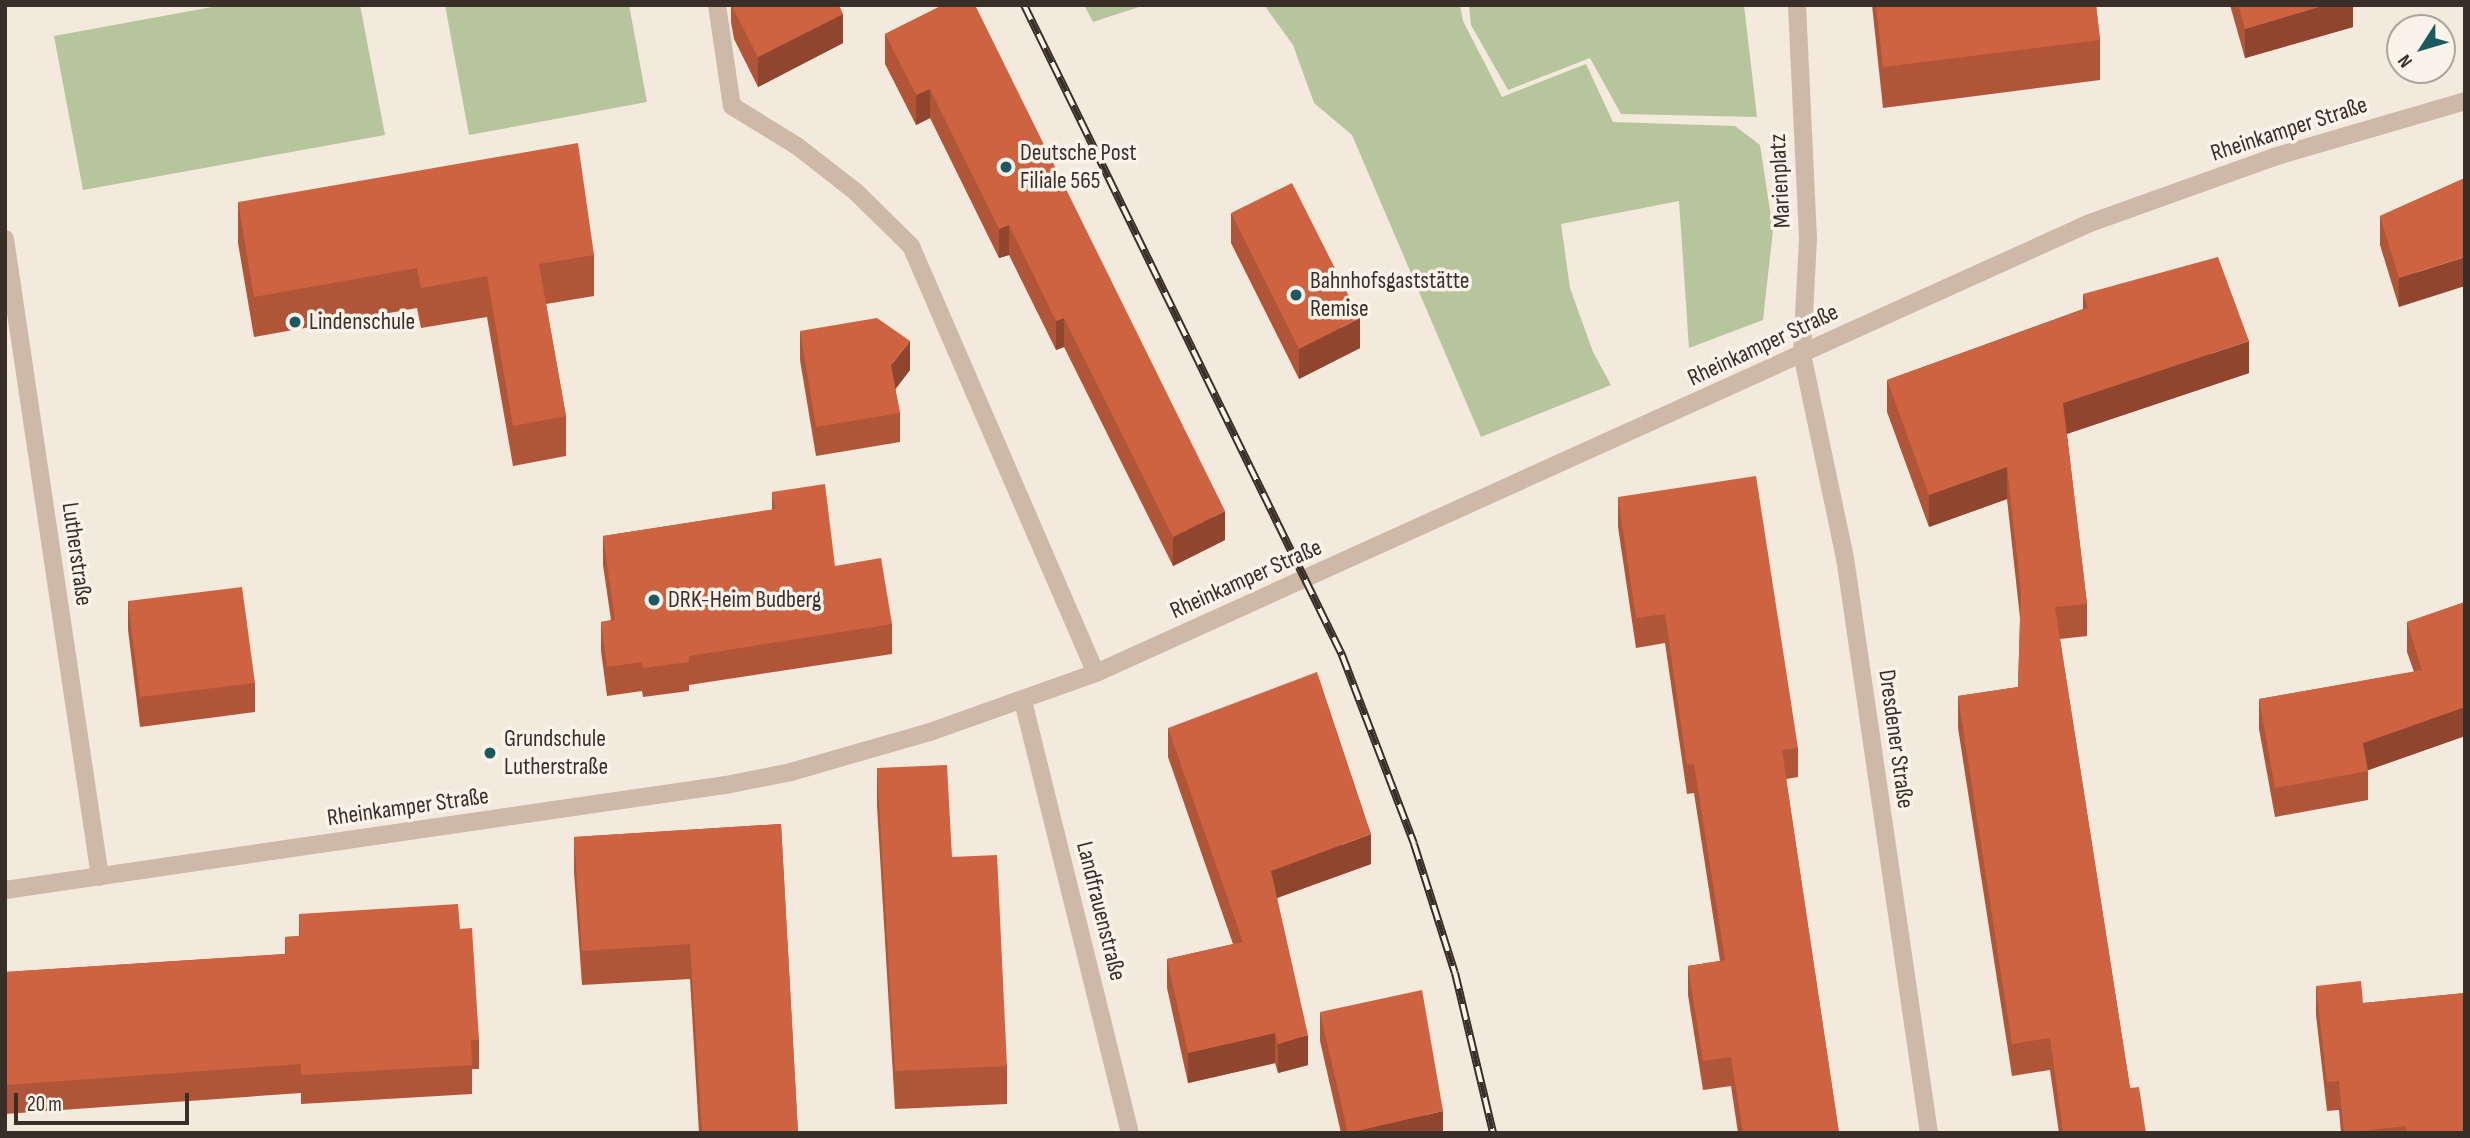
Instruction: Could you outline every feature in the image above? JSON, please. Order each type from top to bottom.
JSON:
[{"type":"street","points":[[717,5],[732,106],[816,161],[911,246],[1096,673]]},
{"type":"street","name":"Marienplatz","points":[[1797,5],[1808,239],[1802,354]]},
{"type":"street","name":"Rheinkamper Straße","points":[[5,890],[726,785],[854,755],[1023,701],[1096,673],[2090,223],[2274,157],[2465,101]]},
{"type":"street","name":"Lutherstraße","points":[[5,239],[100,877]]},
{"type":"street","name":"Dresdener Straße","points":[[1802,354],[1845,558],[1929,1133]]},
{"type":"street","name":"Landfrauenstraße","points":[[1023,701],[1130,1133]]},
{"type":"green space","points":[[223,5],[360,5],[385,135],[83,190],[54,36]]},
{"type":"green space","points":[[445,5],[629,5],[647,102],[469,135]]},
{"type":"green space","points":[[1084,5],[1145,5],[1093,22]]},
{"type":"green space","points":[[1264,5],[1460,5],[1463,21],[1502,97],[1586,64],[1613,122],[1735,126],[1760,145],[1773,230],[1763,320],[1689,348],[1679,201],[1561,224],[1570,288],[1593,352],[1611,385],[1481,437],[1352,135],[1314,103],[1293,45]]},
{"type":"green space","points":[[1469,5],[1744,5],[1757,117],[1621,114],[1590,58],[1508,90],[1471,25]]},
{"type":"building","points":[[733,5],[839,5],[843,14],[758,57]]},
{"type":"building","points":[[943,5],[975,5],[1225,511],[1173,537],[1064,318],[1056,321],[1009,225],[999,229],[930,89],[916,95],[885,34]]},
{"type":"building","points":[[1876,5],[2096,5],[2100,40],[1883,67]]},
{"type":"building","points":[[2238,5],[2326,5],[2245,29]]},
{"type":"building","name":"Lindenschule","points":[[578,143],[594,255],[539,264],[566,416],[513,426],[487,276],[421,288],[417,268],[254,297],[238,202]]},
{"type":"building","points":[[2465,178],[2465,257],[2399,278],[2380,216]]},
{"type":"building","name":"Bahnhofsgaststätte Remise","points":[[1292,183],[1360,318],[1299,349],[1231,213]]},
{"type":"building","points":[[2218,257],[2249,341],[2063,403],[2087,604],[2055,607],[2130,1088],[2139,1087],[2146,1133],[2063,1133],[2050,1038],[2012,1044],[1958,696],[2018,687],[2021,592],[2007,467],[1929,495],[1887,380],[2088,308],[2083,294]]},
{"type":"building","points":[[877,318],[910,341],[891,365],[900,413],[816,427],[800,331]]},
{"type":"building","points":[[1756,476],[1798,748],[1782,750],[1839,1133],[1743,1133],[1731,1057],[1703,1061],[1688,966],[1725,960],[1694,764],[1687,765],[1665,614],[1636,618],[1618,497]]},
{"type":"building","points":[[825,484],[835,566],[881,558],[892,624],[689,656],[689,662],[643,668],[642,662],[607,667],[601,622],[615,620],[603,536],[775,509],[772,492]]},
{"type":"building","points":[[242,587],[255,683],[140,697],[128,601]]},
{"type":"building","points":[[2465,602],[2465,707],[2363,743],[2368,771],[2275,788],[2259,699],[2422,670],[2407,622]]},
{"type":"building","points":[[1317,672],[1371,834],[1271,871],[1308,1035],[1278,1044],[1275,1033],[1188,1053],[1167,959],[1243,942],[1168,728]]},
{"type":"building","points":[[947,765],[952,857],[997,855],[1007,1066],[895,1071],[877,768]]},
{"type":"building","points":[[781,824],[798,1133],[702,1133],[690,944],[582,951],[574,837]]},
{"type":"building","points":[[458,904],[460,929],[472,928],[479,1040],[471,1040],[472,1065],[301,1075],[301,1064],[5,1085],[5,972],[286,954],[285,937],[300,936],[299,914]]},
{"type":"building","points":[[2361,981],[2363,1003],[2465,993],[2465,1131],[2407,1133],[2406,1126],[2344,1133],[2339,1081],[2327,1082],[2316,986]]},
{"type":"building","points":[[1422,990],[1443,1111],[1348,1133],[1320,1012]]},
{"type":"railway","points":[[1024,5],[1342,655],[1414,844],[1455,973],[1493,1133]]},
{"type":"place","name":"Deutsche Post Filiale 565","points":[[1006,167]]},
{"type":"place","name":"Bahnhofsgaststätte Remise","points":[[1296,295]]},
{"type":"place","name":"Lindenschule","points":[[295,322]]},
{"type":"place","name":"DRK-Heim Budberg","points":[[654,600]]},
{"type":"place","name":"Grundschule Lutherstraße","points":[[490,753]]}]
